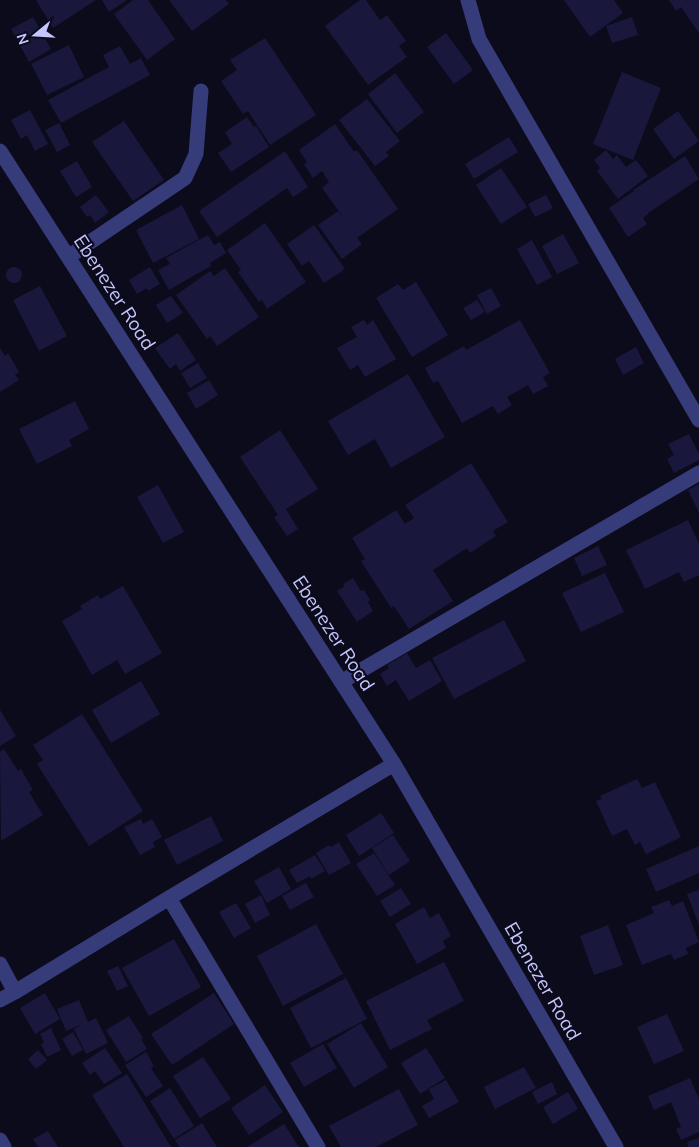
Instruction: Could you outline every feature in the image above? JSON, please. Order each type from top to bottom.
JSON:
[{"type":"street","points":[[468,0],[478,39],[699,420]]},
{"type":"street","points":[[68,257],[185,178],[196,154],[201,91]]},
{"type":"street","name":"Ebenezer Road","points":[[0,151],[394,764],[616,1147]]},
{"type":"street","points":[[342,682],[699,473]]},
{"type":"street","points":[[0,1000],[394,764]]},
{"type":"street","points":[[169,898],[318,1147]]},
{"type":"street","points":[[0,964],[15,992]]},
{"type":"street","points":[[0,1140],[4,1147]]},
{"type":"building","points":[[36,0],[96,0],[53,28]]},
{"type":"building","points":[[102,0],[127,0],[109,12]]},
{"type":"building","points":[[133,0],[148,0],[175,39],[147,60],[114,14]]},
{"type":"building","points":[[169,0],[226,0],[229,4],[192,31]]},
{"type":"building","points":[[360,0],[366,0],[380,20],[387,15],[406,41],[399,46],[407,57],[368,85],[325,26]]},
{"type":"building","points":[[564,0],[614,0],[623,13],[590,37]]},
{"type":"building","points":[[669,0],[699,0],[699,33],[681,7],[676,11]]},
{"type":"building","points":[[33,17],[51,49],[29,62],[11,29]]},
{"type":"building","points":[[632,17],[638,35],[612,43],[606,26]]},
{"type":"building","points":[[446,33],[473,70],[454,84],[427,47]]},
{"type":"building","points":[[265,38],[316,115],[270,145],[248,111],[243,114],[221,81],[237,70],[230,60]]},
{"type":"building","points":[[69,45],[84,77],[47,95],[31,64]]},
{"type":"building","points":[[120,46],[130,64],[141,58],[150,75],[61,123],[48,100],[109,67],[103,55]]},
{"type":"building","points":[[622,72],[661,88],[633,160],[593,144]]},
{"type":"building","points":[[395,73],[424,112],[397,133],[368,94]]},
{"type":"building","points":[[367,99],[400,141],[386,152],[389,156],[375,166],[339,120]]},
{"type":"building","points":[[30,110],[48,144],[35,151],[27,135],[21,139],[11,120]]},
{"type":"building","points":[[678,111],[699,141],[674,159],[653,129]]},
{"type":"building","points":[[247,117],[254,127],[256,126],[269,147],[231,172],[218,153],[232,144],[225,132]]},
{"type":"building","points":[[124,121],[164,180],[133,201],[92,142]]},
{"type":"building","points":[[59,123],[70,145],[57,152],[45,130]]},
{"type":"building","points":[[335,124],[354,152],[357,150],[398,209],[357,238],[362,244],[342,259],[318,225],[338,211],[348,224],[322,188],[329,182],[322,171],[313,178],[304,164],[307,162],[299,150]]},
{"type":"building","points":[[509,137],[518,152],[474,179],[465,164]]},
{"type":"building","points":[[606,150],[613,159],[617,155],[626,167],[636,160],[648,176],[618,199],[597,171],[600,168],[594,160]]},
{"type":"building","points":[[285,151],[308,187],[293,197],[287,188],[217,237],[199,211]]},
{"type":"building","points":[[685,156],[699,179],[648,213],[643,218],[647,224],[628,237],[609,208]]},
{"type":"building","points":[[77,161],[92,187],[76,197],[60,171]]},
{"type":"building","points":[[501,168],[527,207],[501,224],[476,185]]},
{"type":"building","points":[[96,195],[109,212],[95,223],[90,215],[87,217],[80,207]]},
{"type":"building","points":[[546,195],[553,208],[535,217],[528,204]]},
{"type":"building","points":[[182,205],[199,239],[153,263],[136,230]]},
{"type":"building","points":[[265,223],[306,282],[267,309],[262,300],[259,302],[238,272],[241,270],[227,250]]},
{"type":"building","points":[[314,225],[345,269],[324,283],[309,261],[302,266],[287,244]]},
{"type":"building","points":[[563,234],[579,263],[557,274],[542,246]]},
{"type":"building","points":[[208,235],[214,245],[220,242],[226,253],[210,263],[211,266],[169,290],[158,270],[170,264],[166,258]]},
{"type":"building","points":[[532,240],[552,277],[537,285],[517,249]]},
{"type":"building","points":[[11,267],[17,267],[22,272],[20,281],[11,283],[6,278],[6,272]]},
{"type":"building","points":[[150,267],[160,284],[148,291],[147,288],[137,294],[129,280]]},
{"type":"building","points":[[225,268],[259,317],[217,346],[210,336],[207,339],[176,295],[210,271],[214,276]]},
{"type":"building","points":[[416,282],[448,335],[412,357],[376,298],[398,284],[403,290]]},
{"type":"building","points":[[40,286],[67,336],[39,351],[13,300]]},
{"type":"building","points":[[491,288],[501,306],[487,314],[477,295]]},
{"type":"building","points":[[171,296],[183,313],[167,323],[156,305]]},
{"type":"building","points":[[477,300],[485,312],[471,320],[463,308]]},
{"type":"building","points":[[364,320],[367,325],[373,320],[396,359],[365,377],[358,365],[350,370],[337,348],[357,337],[351,327]]},
{"type":"building","points":[[520,320],[550,373],[543,377],[548,386],[533,394],[528,385],[507,397],[512,405],[498,414],[493,406],[462,423],[438,381],[433,383],[425,368],[464,346],[466,350]]},
{"type":"building","points":[[178,333],[196,360],[180,371],[176,364],[170,369],[155,348]]},
{"type":"building","points":[[636,347],[644,363],[623,375],[615,359]]},
{"type":"building","points":[[0,348],[5,356],[8,353],[19,372],[15,375],[19,380],[0,392]]},
{"type":"building","points":[[198,363],[207,378],[190,388],[181,373]]},
{"type":"building","points":[[408,374],[445,437],[391,468],[375,439],[348,455],[328,421]]},
{"type":"building","points":[[209,380],[218,395],[196,409],[187,393]]},
{"type":"building","points":[[75,401],[89,429],[69,440],[72,446],[37,464],[19,429]]},
{"type":"building","points":[[280,430],[318,489],[286,509],[298,529],[287,536],[274,517],[278,515],[240,457]]},
{"type":"building","points":[[689,434],[699,454],[699,460],[674,473],[667,459],[674,455],[668,444]]},
{"type":"building","points":[[471,463],[508,522],[493,531],[496,536],[470,553],[467,548],[433,570],[453,601],[409,629],[394,606],[391,608],[361,561],[365,559],[352,538],[396,510],[405,524],[414,518],[405,505]]},
{"type":"building","points":[[699,484],[699,513],[688,490]]},
{"type":"building","points":[[158,485],[184,532],[163,543],[137,497]]},
{"type":"building","points":[[688,520],[699,544],[699,575],[684,582],[679,572],[645,589],[626,550]]},
{"type":"building","points":[[598,546],[607,565],[582,576],[574,558]]},
{"type":"building","points":[[605,573],[624,612],[581,632],[562,593]]},
{"type":"building","points":[[353,578],[361,591],[364,590],[370,600],[368,602],[373,611],[357,622],[337,591],[345,586],[343,584]]},
{"type":"building","points":[[123,586],[162,653],[125,674],[117,660],[92,675],[62,621],[82,609],[80,606],[98,595],[100,599]]},
{"type":"building","points":[[504,620],[526,661],[454,699],[432,658]]},
{"type":"building","points":[[407,653],[416,668],[430,660],[442,681],[409,701],[396,680],[387,686],[380,674],[389,668],[387,665]]},
{"type":"building","points":[[141,681],[160,714],[111,743],[92,710]]},
{"type":"building","points":[[0,710],[16,736],[0,746]]},
{"type":"building","points":[[82,714],[143,811],[89,846],[37,764],[43,760],[33,745]]},
{"type":"building","points":[[4,749],[18,771],[21,769],[33,790],[29,792],[43,815],[1,841],[0,752]]},
{"type":"building","points":[[637,779],[642,788],[655,782],[681,837],[646,854],[640,842],[635,845],[627,829],[612,836],[596,801],[602,799],[600,796]]},
{"type":"building","points":[[381,813],[394,833],[359,856],[346,835]]},
{"type":"building","points":[[211,816],[223,841],[177,865],[164,840]]},
{"type":"building","points":[[141,819],[143,824],[152,819],[162,837],[153,842],[155,847],[140,855],[124,827]]},
{"type":"building","points":[[393,835],[410,861],[389,875],[372,848]]},
{"type":"building","points":[[339,842],[351,863],[329,875],[316,853],[329,845],[331,847]]},
{"type":"building","points":[[699,846],[699,873],[656,892],[646,869]]},
{"type":"building","points":[[374,853],[395,885],[377,896],[356,864]]},
{"type":"building","points":[[315,855],[325,871],[311,879],[310,876],[297,883],[289,870]]},
{"type":"building","points":[[279,867],[291,889],[267,903],[254,881]]},
{"type":"building","points":[[306,883],[314,897],[290,910],[282,896]]},
{"type":"building","points":[[401,888],[411,904],[390,917],[380,901]]},
{"type":"building","points":[[699,890],[699,925],[687,894]]},
{"type":"building","points":[[261,895],[270,915],[255,923],[245,904]]},
{"type":"building","points":[[669,900],[672,906],[683,901],[699,942],[686,948],[688,954],[674,960],[671,954],[642,965],[626,925],[654,913],[651,907]]},
{"type":"building","points":[[236,903],[251,928],[234,938],[219,912]]},
{"type":"building","points":[[424,907],[430,918],[439,913],[451,936],[443,941],[446,948],[417,964],[395,924]]},
{"type":"building","points":[[316,924],[343,974],[283,1006],[257,956]]},
{"type":"building","points":[[608,925],[623,965],[594,975],[580,936]]},
{"type":"building","points":[[174,939],[201,987],[149,1016],[122,968]]},
{"type":"building","points":[[444,962],[464,1001],[427,1020],[432,1029],[390,1050],[366,1001]]},
{"type":"building","points":[[118,966],[128,986],[117,991],[107,971]]},
{"type":"building","points":[[346,978],[367,1019],[311,1048],[290,1008]]},
{"type":"building","points":[[45,993],[60,1019],[35,1034],[20,1008]]},
{"type":"building","points":[[214,993],[234,1024],[172,1065],[151,1034]]},
{"type":"building","points":[[79,1000],[88,1022],[96,1018],[108,1043],[86,1054],[74,1029],[83,1024],[66,1031],[57,1009]]},
{"type":"building","points":[[667,1014],[684,1051],[654,1064],[637,1027]]},
{"type":"building","points":[[129,1016],[143,1038],[141,1039],[147,1049],[126,1062],[106,1030]]},
{"type":"building","points":[[361,1023],[388,1067],[354,1088],[327,1044]]},
{"type":"building","points":[[51,1028],[61,1050],[47,1057],[41,1044],[44,1043],[40,1034]]},
{"type":"building","points":[[73,1032],[83,1050],[72,1056],[62,1039]]},
{"type":"building","points":[[323,1044],[337,1068],[304,1087],[290,1063]]},
{"type":"building","points":[[105,1048],[122,1073],[104,1084],[95,1071],[90,1075],[82,1063]]},
{"type":"building","points":[[426,1048],[445,1078],[420,1094],[401,1063]]},
{"type":"building","points":[[38,1050],[47,1060],[36,1069],[28,1059]]},
{"type":"building","points":[[146,1052],[154,1066],[151,1068],[163,1086],[146,1097],[125,1065]]},
{"type":"building","points":[[203,1057],[231,1099],[200,1118],[173,1076]]},
{"type":"building","points":[[524,1067],[536,1088],[495,1109],[484,1087]]},
{"type":"building","points":[[127,1074],[171,1147],[124,1147],[92,1095]]},
{"type":"building","points":[[690,1078],[699,1099],[699,1132],[681,1140],[676,1129],[681,1127],[671,1102],[654,1110],[648,1096]]},
{"type":"building","points":[[446,1080],[459,1102],[429,1118],[422,1106],[434,1099],[429,1089]]},
{"type":"building","points":[[552,1082],[557,1094],[538,1104],[532,1092]]},
{"type":"building","points":[[265,1085],[283,1112],[249,1135],[231,1108]]},
{"type":"building","points":[[170,1088],[194,1126],[174,1139],[150,1101]]},
{"type":"building","points":[[399,1089],[418,1125],[376,1147],[341,1147],[329,1126]]},
{"type":"building","points":[[568,1092],[578,1109],[553,1124],[543,1107]]},
{"type":"building","points":[[202,1123],[217,1147],[179,1147],[175,1140]]},
{"type":"building","points":[[284,1124],[299,1147],[247,1147]]},
{"type":"building","points":[[48,1131],[58,1147],[38,1147],[33,1139]]},
{"type":"building","points":[[699,1138],[699,1147],[688,1147],[687,1142]]}]
